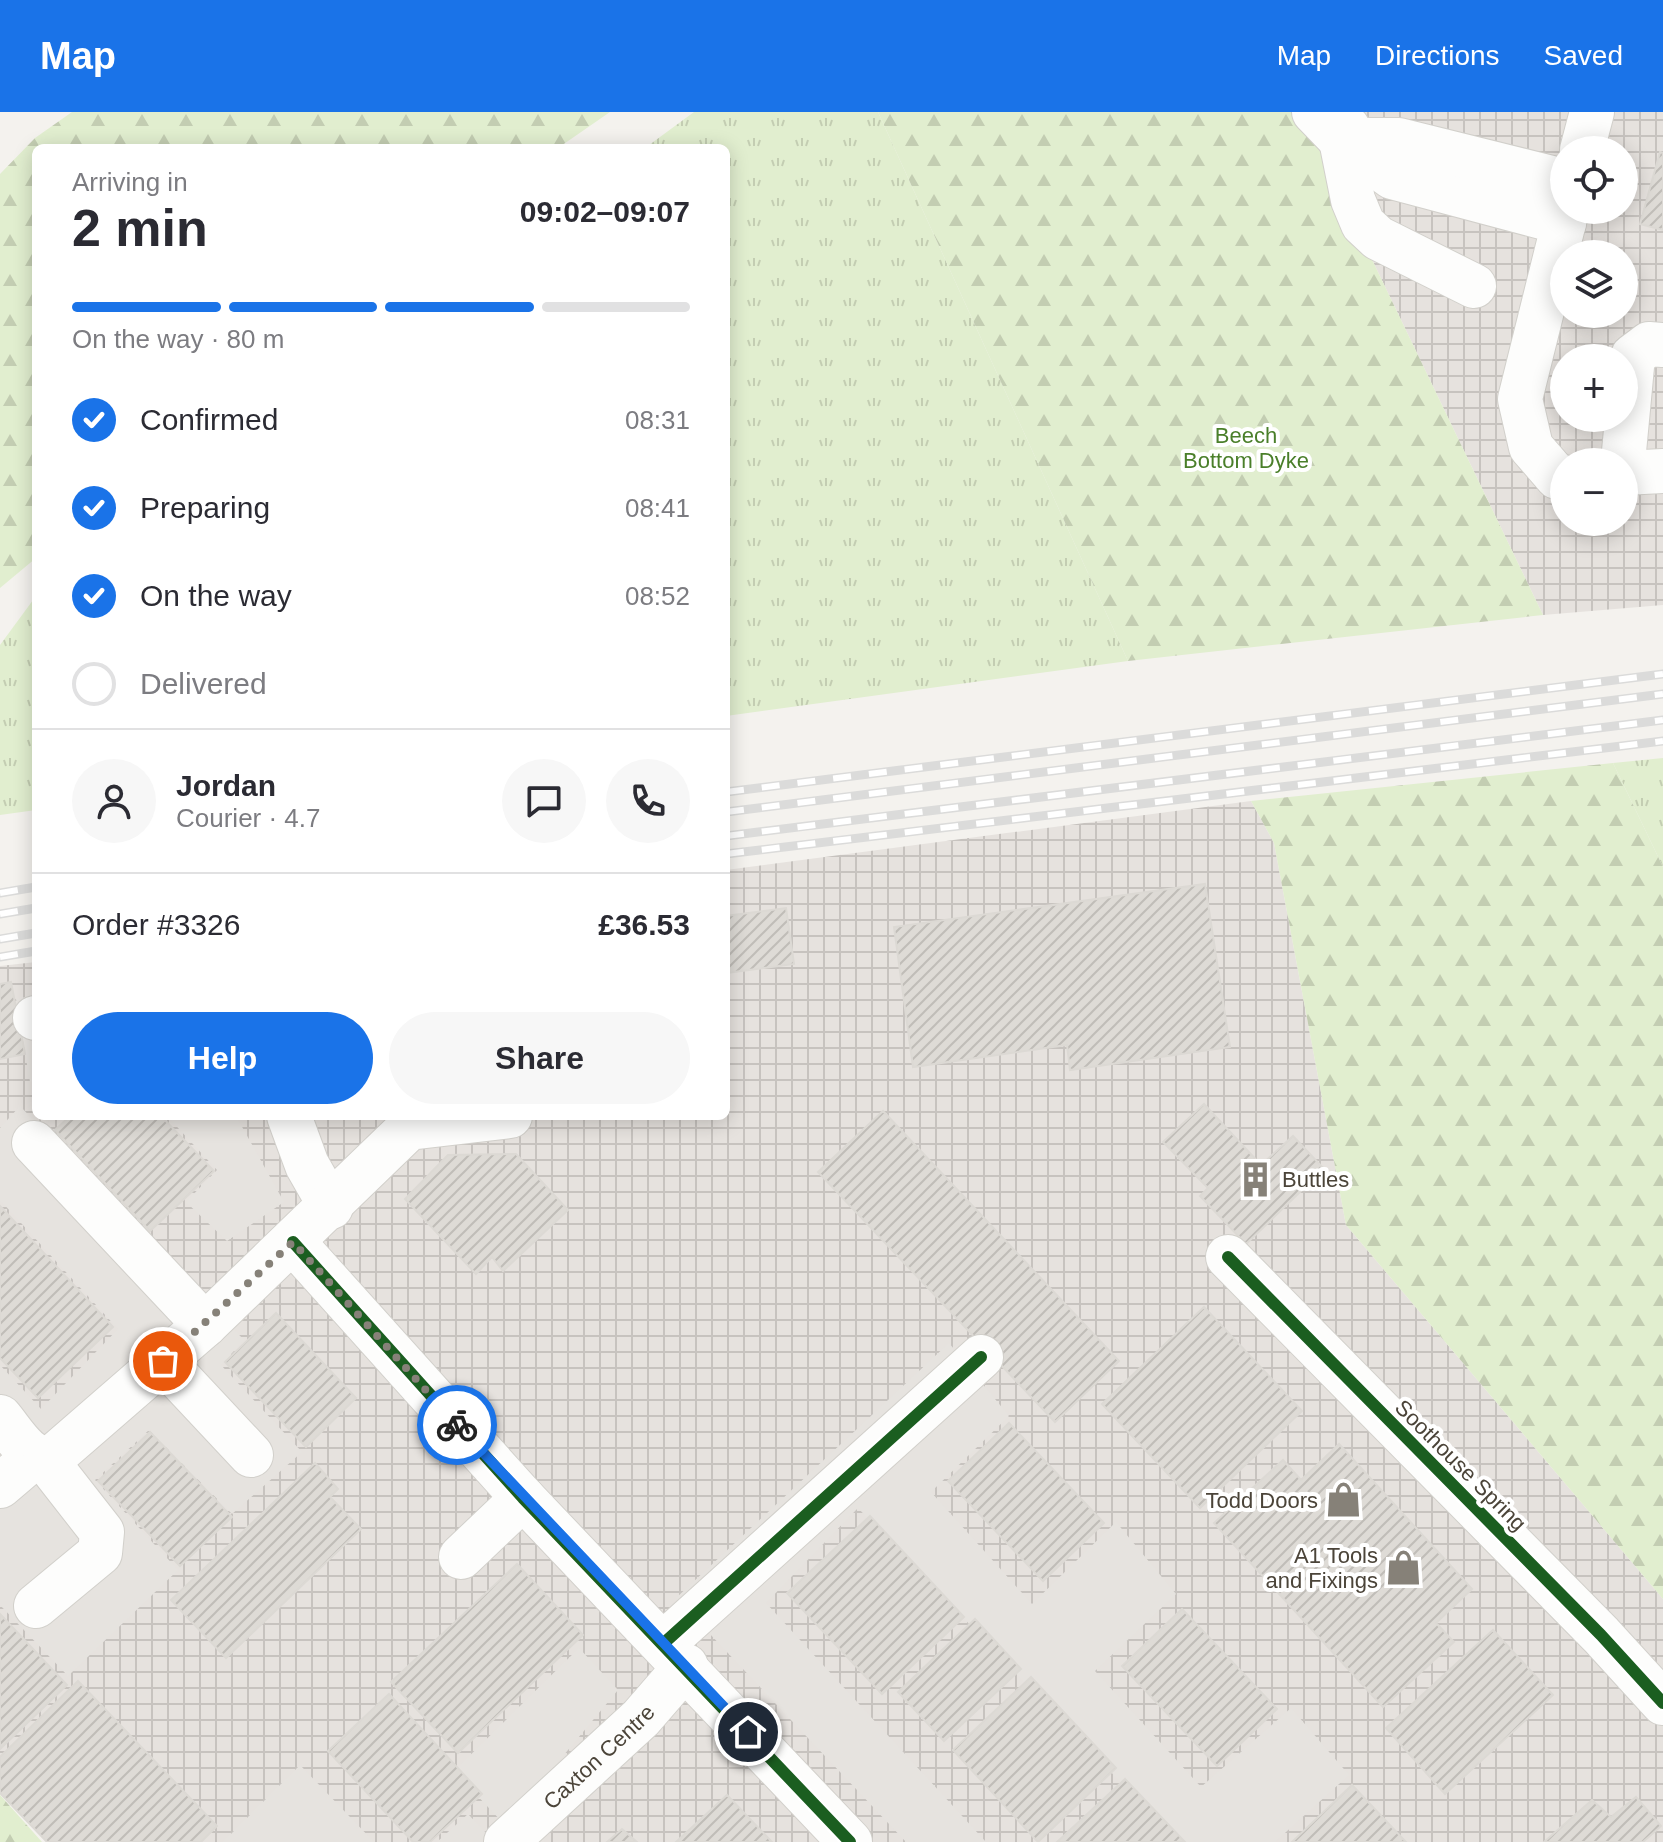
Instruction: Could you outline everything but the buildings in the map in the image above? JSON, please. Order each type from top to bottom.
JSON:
[{"type":"street","points":[[1586,136],[1592,112]]},
{"type":"street","points":[[1474,286],[1378,238],[1363,224],[1353,200],[1337,121],[1399,140],[1550,198]]},
{"type":"street","points":[[1550,469],[1531,447],[1520,399],[1560,224]]},
{"type":"street","points":[[1624,448],[1633,356],[1649,344],[1663,345]]},
{"type":"street","points":[[1638,472],[1663,471]]},
{"type":"street","points":[[290,1120],[307,1165],[331,1207]]},
{"type":"street","points":[[0,1486],[40,1458],[54,1456],[205,1325],[331,1207],[409,1128],[476,1120]]},
{"type":"street","points":[[34,1143],[205,1325]]},
{"type":"street","points":[[293,1242],[523,1498],[850,1842]]},
{"type":"street","name":"Soothouse Spring","points":[[1228,1257],[1590,1624],[1663,1703]]},
{"type":"street","name":"Caxton Centre","points":[[506,1842],[641,1718],[675,1655],[739,1577],[981,1357]]},
{"type":"street","points":[[163,1361],[251,1455]]},
{"type":"street","points":[[0,1417],[40,1458],[102,1532],[100,1553],[36,1606]]},
{"type":"street","points":[[461,1557],[523,1498]]},
{"type":"shaded area","points":[[1301,112],[1663,112],[1663,605],[1543,615]]},
{"type":"shaded area","points":[[1251,801],[1274,843],[1346,1225],[1663,1599],[1663,1842],[53,1842],[0,1782],[0,966],[32,962],[32,1120],[730,1120],[730,869]]},
{"type":"shaded area","points":[[32,996],[32,1082],[30,1082],[16,999]]},
{"type":"shaded area","points":[[20,1106],[244,1340],[221,1365],[302,1452],[232,1514],[149,1430],[95,1480],[178,1570],[68,1676],[0,1605],[0,1365],[41,1409],[118,1329],[0,1200],[0,1128]]},
{"type":"shaded area","points":[[171,1120],[238,1120],[284,1202],[227,1241],[186,1202],[217,1170]]},
{"type":"shaded area","points":[[949,1343],[1009,1416],[931,1492],[1032,1604],[1116,1522],[1176,1594],[1095,1671],[1201,1787],[1291,1708],[1349,1775],[1275,1842],[1178,1842],[858,1508],[766,1603],[986,1842],[906,1842],[676,1598]]},
{"type":"shaded area","points":[[579,1648],[618,1690],[543,1780],[544,1842],[437,1842],[468,1814],[492,1839],[504,1824],[454,1771]]},
{"type":"shaded area","points":[[300,1765],[374,1842],[223,1842]]},
{"type":"green space","points":[[72,112],[610,112],[564,144],[32,144],[32,561],[0,588],[0,174],[35,138]]},
{"type":"green space","points":[[694,112],[878,112],[1128,661],[730,715],[730,144],[650,144]]},
{"type":"green space","name":"Beech Bottom Dyke","points":[[878,112],[1301,112],[1543,615],[1128,661]]},
{"type":"green space","points":[[32,601],[32,811],[0,815],[0,645]]},
{"type":"green space","points":[[1663,758],[1663,867],[1613,763]]},
{"type":"green space","points":[[1613,763],[1663,867],[1663,1599],[1346,1225],[1274,843],[1251,801]]},
{"type":"green space","points":[[0,1795],[42,1842],[0,1842]]},
{"type":"railway","points":[[730,791],[1663,674]]},
{"type":"railway","points":[[730,811],[1663,694]]},
{"type":"railway","points":[[730,836],[1663,720]]},
{"type":"railway","points":[[730,854],[1663,741]]},
{"type":"railway","points":[[0,893],[32,888]]},
{"type":"railway","points":[[0,914],[32,909]]},
{"type":"railway","points":[[0,939],[32,934]]},
{"type":"railway","points":[[0,957],[32,952]]},
{"type":"cycle path","points":[[293,1242],[523,1498],[850,1842]]},
{"type":"cycle path","points":[[1228,1257],[1601,1635],[1663,1703]]},
{"type":"cycle path","points":[[664,1643],[981,1357]]},
{"type":"way so far","points":[[163,1361],[293,1242],[457,1425]]},
{"type":"place","name":"Buttles","points":[[1256,1179]]},
{"type":"place","name":"Todd Doors","points":[[1344,1500]]},
{"type":"place","name":"A1 Tools and Fixings","points":[[1404,1568]]},
{"type":"route","points":[[457,1425],[748,1732]]}]
